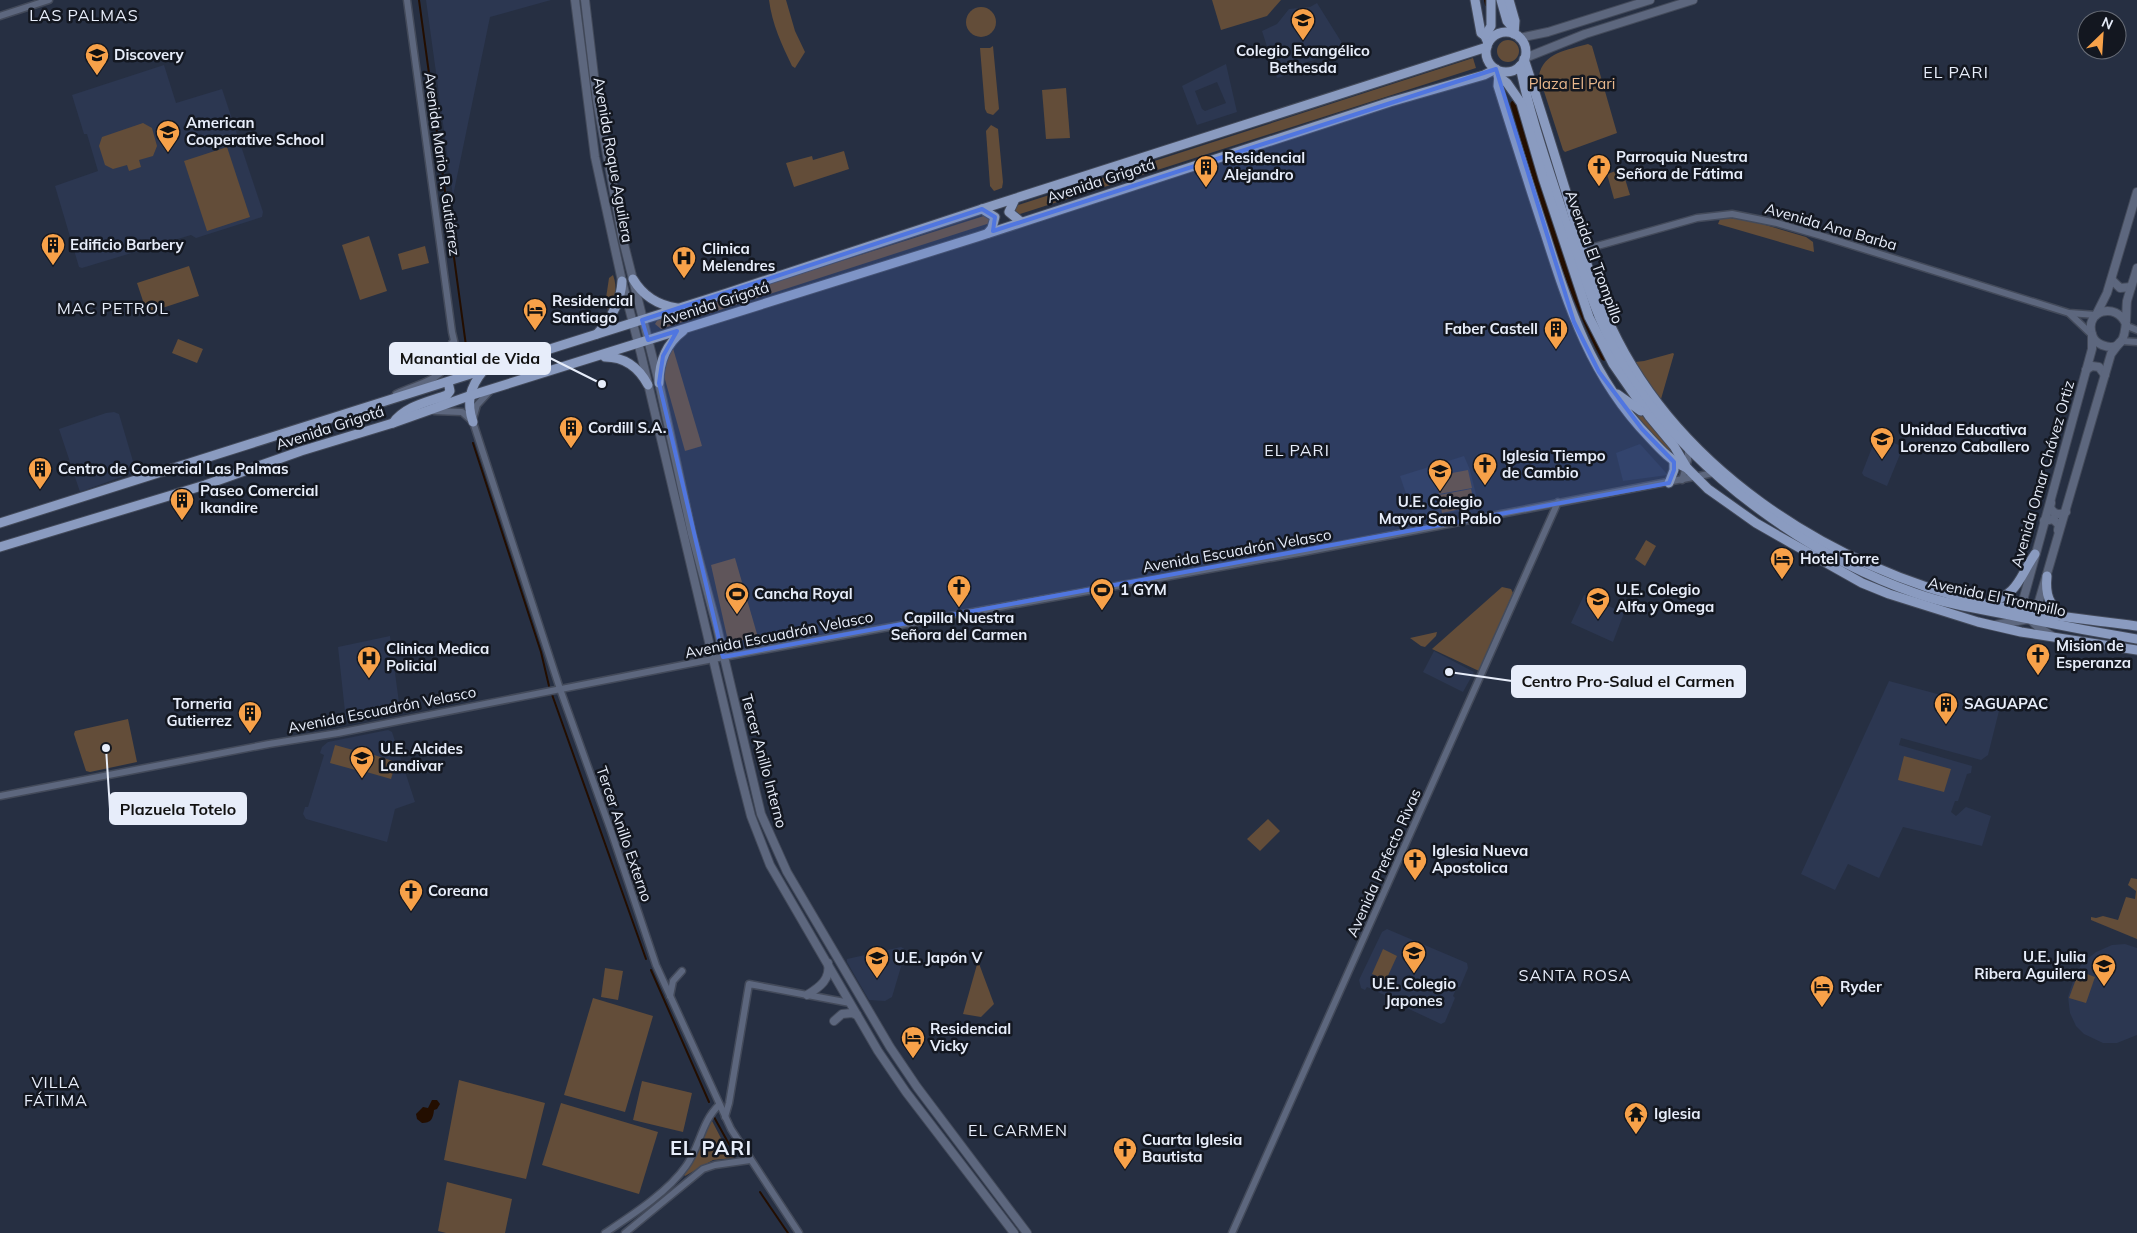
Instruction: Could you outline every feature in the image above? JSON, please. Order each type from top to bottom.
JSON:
[{"type":"main road","name":"Avenida Roque Aguilera","points":[[574,0],[595,157],[632,322]]},
{"type":"main road","name":"Avenida Roque Aguilera","points":[[585,0],[594,78],[605,148],[642,320]]},
{"type":"main road","points":[[1475,0],[1481,33],[1487,42]]},
{"type":"main road","points":[[1492,0],[1491,26],[1487,42],[1488,59],[1498,72],[1511,71],[1523,61],[1624,18],[1626,16],[1624,8]]},
{"type":"main road","points":[[1501,0],[1507,21],[1525,48],[1523,61]]},
{"type":"main road","points":[[1509,0],[1515,21],[1516,34]]},
{"type":"main road","points":[[1487,42],[1498,34],[1506,32],[1516,34],[1548,32],[1650,0]]},
{"type":"main road","points":[[1585,34],[1693,0]]},
{"type":"main road","name":"Avenida Grigotá","points":[[0,523],[642,320],[1487,42]]},
{"type":"main road","points":[[580,50],[586,50],[589,53],[591,72],[594,78]]},
{"type":"main road","name":"Avenida El Trompillo","points":[[1523,61],[1604,312],[1643,383],[1673,422],[1706,457],[1754,496],[1823,540],[1869,564],[1922,585],[1986,604],[2137,639]]},
{"type":"main road","name":"Avenida El Trompillo","points":[[1523,61],[1550,176],[1598,314],[1620,359],[1638,389],[1688,448],[1714,473],[1784,526],[1850,564],[1915,593],[1972,608],[2137,626]]},
{"type":"main road","name":"Avenida Grigotá","points":[[0,547],[206,485],[301,451],[392,423],[469,396],[988,233],[1390,102],[1498,72]]},
{"type":"main road","name":"Avenida El Trompillo","points":[[1498,72],[1498,85],[1501,95],[1574,322],[1599,372],[1642,430],[1674,462],[1687,468]]},
{"type":"main road","name":"Avenida El Trompillo","points":[[1498,72],[1521,103],[1543,178],[1589,317],[1613,364],[1649,416],[1674,446],[1687,468],[1708,489],[1756,523],[1862,583],[1934,610],[1992,625],[2055,638],[2137,650]]},
{"type":"main road","points":[[589,120],[600,144],[605,148]]},
{"type":"main road","points":[[2121,341],[2110,346],[2104,346],[2095,340],[2091,324],[2104,303],[2137,192]]},
{"type":"main road","points":[[988,233],[1001,211],[1011,200]]},
{"type":"main road","points":[[1011,200],[1009,212],[1012,216]]},
{"type":"main road","points":[[986,208],[1001,211],[1021,222]]},
{"type":"main road","points":[[986,208],[995,217],[994,223]]},
{"type":"main road","points":[[1573,219],[1573,243]]},
{"type":"main road","points":[[1992,625],[2030,614],[2047,576],[2111,354],[2126,334],[2126,310],[2137,268]]},
{"type":"main road","points":[[632,280],[652,300],[679,308]]},
{"type":"main road","points":[[2112,280],[2120,288],[2131,287]]},
{"type":"main road","points":[[597,334],[613,312],[620,297],[622,281]]},
{"type":"main road","points":[[2096,315],[2108,310],[2114,311],[2120,314],[2126,325]]},
{"type":"main road","name":"Tercer Anillo Interno","points":[[642,320],[659,383],[692,534],[717,627],[761,814],[787,872],[880,1032],[917,1087],[1024,1233]]},
{"type":"main road","name":"Tercer Anillo Interno","points":[[632,322],[751,816],[770,865],[828,961],[850,1004],[906,1092],[1014,1233]]},
{"type":"main road","points":[[659,383],[660,364],[668,347],[688,327]]},
{"type":"main road","points":[[1614,332],[1620,359]]},
{"type":"main road","name":"Avenida Omar Chávez Ortiz","points":[[2030,614],[2024,597],[2034,554],[2092,349],[2092,334]]},
{"type":"main road","points":[[600,356],[618,358],[634,366],[648,385]]},
{"type":"main road","points":[[2086,370],[2096,366],[2102,369],[2105,375]]},
{"type":"main road","points":[[473,422],[469,407],[469,396],[474,382],[484,371]]},
{"type":"main road","points":[[392,423],[398,416],[409,409],[447,395],[450,391],[448,382]]},
{"type":"main road","points":[[1611,389],[1649,416]]},
{"type":"main road","points":[[1669,482],[1674,470],[1674,462]]},
{"type":"main road","points":[[2057,474],[2050,507],[2052,511],[2059,515],[2066,512]]},
{"type":"main road","points":[[677,508],[684,508],[692,534]]},
{"type":"main road","points":[[2044,521],[2053,519],[2059,525],[2052,550],[2053,557]]},
{"type":"main road","points":[[1972,608],[2010,593],[2018,584],[2034,554]]},
{"type":"main road","points":[[2047,576],[2046,588],[2049,602],[2063,618]]},
{"type":"main road","points":[[700,603],[710,627],[717,627]]},
{"type":"main road","points":[[2030,614],[2041,630],[2055,638]]},
{"type":"main road","points":[[721,690],[728,692],[733,709],[737,713]]},
{"type":"main road","points":[[770,865],[776,870],[787,872]]},
{"type":"main road","points":[[830,946],[833,957],[850,993],[850,1004],[862,1007],[880,1032]]},
{"type":"main road","points":[[807,995],[824,984],[829,969],[828,961]]},
{"type":"main road","points":[[834,1021],[842,1014],[852,1013],[857,1015]]},
{"type":"main road","points":[[1006,1222],[1024,1233]]},
{"type":"street","points":[[0,16],[49,0]]},
{"type":"street","name":"Avenida Mario R. Gutiérrez","points":[[407,0],[452,332],[458,358],[470,366],[496,358],[541,351]]},
{"type":"street","name":"Avenida Ana Barba","points":[[1583,250],[1697,218],[1732,214],[1777,223],[1822,236],[2069,313],[2096,315]]},
{"type":"street","name":"Avenida Ana Barba","points":[[2069,313],[2092,334]]},
{"type":"street","points":[[2126,325],[2137,330]]},
{"type":"street","name":"Avenida Mario R. Gutiérrez","points":[[375,405],[434,379],[440,374],[450,359],[452,332]]},
{"type":"street","points":[[2121,341],[2137,342]]},
{"type":"street","points":[[427,411],[462,412],[473,422],[477,405],[482,398],[496,388]]},
{"type":"street","name":"Tercer Anillo Externo","points":[[473,422],[557,690],[611,831],[656,966],[725,1117],[750,1160],[799,1233]]},
{"type":"street","points":[[1682,480],[1687,468],[1688,448]]},
{"type":"street","name":"Avenida Escuadrón Velasco","points":[[0,796],[713,659],[1304,552],[1714,473]]},
{"type":"street","name":"Avenida Prefecto Rivas","points":[[1232,1233],[1558,502]]},
{"type":"street","points":[[670,1000],[671,987],[682,970]]},
{"type":"street","points":[[725,1117],[749,984],[850,1004]]},
{"type":"street","points":[[605,1233],[676,1179],[694,1154],[711,1113],[719,1105]]},
{"type":"street","points":[[625,1233],[703,1169],[715,1165],[750,1160]]},
{"type":"highlighted area","points":[[1496,69],[1574,322],[1599,372],[1642,429],[1674,462],[1674,470],[1669,483],[723,657],[659,383],[663,356],[677,331],[648,340],[642,320],[982,209],[995,217],[993,231]]},
{"type":"shaded area","points":[[426,0],[551,0],[490,17],[453,196]]},
{"type":"shaded area","name":"Colegio Evangélico Bethesda","points":[[1317,3],[1347,51],[1307,62],[1308,69],[1277,78],[1262,31],[1277,24],[1289,9],[1310,7]]},
{"type":"shaded area","points":[[1226,64],[1237,112],[1197,125],[1182,86]],"holes":[[[1217,82],[1226,103],[1205,111],[1202,109],[1195,91]]]},
{"type":"shaded area","name":"American Cooperative School","points":[[164,65],[176,103],[222,89],[263,212],[262,217],[196,238],[191,235],[82,268],[79,267],[55,186],[98,171],[87,134],[84,134],[72,95]]},
{"type":"shaded area","points":[[114,412],[119,414],[135,468],[132,473],[80,492],[59,429]]},
{"type":"shaded area","name":"Unidad Educativa Lorenzo Caballero","points":[[1877,435],[1903,447],[1887,486],[1864,476],[1862,473]]},
{"type":"shaded area","points":[[1640,444],[1668,475],[1623,481],[1616,453]]},
{"type":"shaded area","name":"U.E. Colegio Mayor San Pablo","points":[[1464,456],[1470,470],[1479,507],[1415,520],[1400,476]]},
{"type":"shaded area","name":"U.E. Colegio Alfa y Omega","points":[[1584,595],[1624,613],[1613,642],[1571,623]]},
{"type":"shaded area","name":"Clinica Medica Policial","points":[[390,636],[400,710],[346,721],[338,647]]},
{"type":"shaded area","points":[[1434,651],[1474,672],[1463,692],[1423,672]]},
{"type":"shaded area","name":"SAGUAPAC","points":[[1889,681],[1956,699],[2000,707],[1988,755],[1981,760],[1901,738],[1899,745],[1972,766],[1971,773],[1967,774],[1958,801],[1955,801],[1951,812],[1956,816],[1966,807],[1991,816],[1982,846],[1903,827],[1879,878],[1848,864],[1835,890],[1801,874]]},
{"type":"shaded area","name":"U.E. Alcides Landivar","points":[[388,730],[392,732],[415,802],[395,809],[387,842],[306,819],[303,814],[305,807],[308,807],[324,755],[320,753],[322,747],[328,742]]},
{"type":"shaded area","name":"U.E. Colegio Japones","points":[[1387,929],[1467,963],[1468,968],[1460,987],[1457,987],[1453,996],[1455,998],[1445,1022],[1441,1024],[1367,987],[1365,990],[1361,988],[1359,980],[1382,932]]},
{"type":"shaded area","name":"U.E. Julia Ribera Aguilera","points":[[2125,944],[2137,948],[2137,1035],[2117,1043],[2103,1043],[2084,1034],[2076,1026],[2070,1013],[2068,997],[2074,978],[2082,963],[2096,952],[2112,945]]},
{"type":"shaded area","name":"U.E. Japón V","points":[[901,947],[906,950],[892,997],[885,1001],[869,1000],[847,959]]},
{"type":"shaded area","points":[[432,1100],[437,1100],[440,1104],[434,1110],[431,1120],[422,1123],[417,1119],[416,1114],[423,1107],[428,1108]]},
{"type":"green space","points":[[769,0],[786,0],[795,31],[805,52],[795,68],[792,66],[778,34]]},
{"type":"green space","points":[[1212,0],[1281,0],[1267,16],[1221,30]]},
{"type":"green space","points":[[981,7],[987,8],[995,16],[995,28],[987,36],[981,37],[975,36],[967,28],[966,22],[967,16],[975,8]]},
{"type":"green space","points":[[1504,40],[1512,40],[1519,47],[1519,55],[1512,62],[1504,62],[1497,55],[1497,47]]},
{"type":"green space","name":"Plaza El Pari","points":[[1588,44],[1592,46],[1617,133],[1565,152],[1539,76],[1541,68],[1551,57],[1565,50]]},
{"type":"green space","points":[[993,46],[999,109],[993,115],[987,113],[985,109],[980,48],[990,48]]},
{"type":"green space","points":[[1473,58],[1476,68],[1020,214],[1015,214],[1013,211],[1015,206]]},
{"type":"green space","points":[[1066,88],[1070,138],[1046,139],[1042,90]]},
{"type":"green space","points":[[143,123],[152,128],[157,146],[153,156],[139,160],[141,167],[129,171],[127,165],[113,169],[105,165],[99,146],[102,137]]},
{"type":"green space","points":[[991,125],[998,129],[1003,182],[1002,188],[994,191],[990,186],[986,131]]},
{"type":"green space","points":[[227,147],[250,217],[207,231],[184,161]]},
{"type":"green space","points":[[844,151],[849,169],[794,187],[786,163],[812,156],[813,160]]},
{"type":"green space","points":[[1622,169],[1630,195],[1614,199],[1607,174]]},
{"type":"green space","points":[[987,215],[991,216],[990,223],[661,329],[655,324],[658,319]]},
{"type":"green space","points":[[1730,218],[1752,221],[1806,237],[1813,242],[1814,252],[1718,224],[1720,219]]},
{"type":"green space","points":[[369,236],[387,291],[360,300],[342,245]]},
{"type":"green space","points":[[425,246],[429,263],[402,270],[398,254]]},
{"type":"green space","points":[[189,266],[199,296],[147,313],[137,283]]},
{"type":"green space","points":[[613,275],[615,294],[609,312],[605,305],[609,278]]},
{"type":"green space","points":[[178,339],[203,349],[197,363],[172,353]]},
{"type":"green space","points":[[672,345],[702,446],[685,451],[664,376],[664,363]]},
{"type":"green space","points":[[1673,353],[1661,399],[1643,376],[1635,362]]},
{"type":"green space","points":[[1626,402],[1647,419],[1679,459],[1650,433]]},
{"type":"green space","points":[[1468,470],[1472,488],[1439,494],[1436,476]]},
{"type":"green space","points":[[1471,489],[1475,506],[1442,513],[1439,495]]},
{"type":"green space","points":[[1646,540],[1656,546],[1645,566],[1635,559]]},
{"type":"green space","name":"Cancha Royal","points":[[735,558],[757,634],[756,637],[731,643],[728,641],[711,565]]},
{"type":"green space","points":[[1502,587],[1511,589],[1513,593],[1479,671],[1432,649]]},
{"type":"green space","points":[[1437,632],[1436,636],[1425,647],[1410,638]]},
{"type":"green space","points":[[128,719],[137,762],[90,772],[86,771],[74,734],[75,731]]},
{"type":"green space","points":[[335,745],[364,753],[359,771],[330,763]]},
{"type":"green space","points":[[368,753],[396,762],[391,779],[363,771]]},
{"type":"green space","points":[[1904,756],[1951,769],[1944,792],[1898,780]]},
{"type":"green space","points":[[1268,819],[1280,831],[1260,851],[1247,839]]},
{"type":"green space","points":[[2131,878],[2137,879],[2137,939],[2091,920],[2091,917],[2103,916],[2118,920],[2126,897],[2135,899],[2136,891],[2128,885]]},
{"type":"green space","points":[[1383,949],[1397,956],[1386,980],[1372,974]]},
{"type":"green space","points":[[978,961],[994,1004],[981,1017],[963,1014]]},
{"type":"green space","points":[[605,968],[623,971],[618,1000],[601,997]]},
{"type":"green space","points":[[2079,971],[2095,977],[2086,1003],[2069,998]]},
{"type":"green space","points":[[593,998],[653,1016],[625,1112],[564,1095]]},
{"type":"green space","points":[[459,1080],[545,1103],[526,1179],[444,1160]]},
{"type":"green space","points":[[642,1081],[692,1093],[683,1132],[633,1120]]},
{"type":"green space","points":[[561,1103],[658,1132],[639,1194],[542,1165]]},
{"type":"green space","points":[[711,1119],[734,1158],[713,1160],[685,1176],[683,1174],[696,1157]]},
{"type":"green space","points":[[447,1182],[512,1199],[505,1233],[446,1233],[438,1231]]},
{"type":"waterway","points":[[419,0],[467,353],[465,359]]},
{"type":"waterway","points":[[1485,0],[1486,5]]},
{"type":"waterway","points":[[1514,104],[1564,265],[1589,327],[1604,357]]},
{"type":"waterway","points":[[473,443],[541,652],[549,686],[646,959]]},
{"type":"waterway","points":[[651,970],[709,1102]]},
{"type":"waterway","points":[[714,1117],[735,1155]]},
{"type":"waterway","points":[[760,1192],[788,1233]]},
{"type":"place","name":"Colegio Evangélico Bethesda","points":[[1303,41]]},
{"type":"place","name":"Discovery","points":[[97,76]]},
{"type":"place","name":"American Cooperative School","points":[[168,153]]},
{"type":"place","name":"Parroquia Nuestra Señora de Fátima","points":[[1599,187]]},
{"type":"place","name":"Residencial Alejandro","points":[[1206,188]]},
{"type":"place","name":"Edificio Barbery","points":[[53,266]]},
{"type":"place","name":"Clinica Melendres","points":[[684,279]]},
{"type":"place","name":"Residencial Santiago","points":[[535,331]]},
{"type":"place","name":"Faber Castell","points":[[1556,350]]},
{"type":"place","name":"Manantial de Vida","points":[[602,384]]},
{"type":"place","name":"Cordill S.A.","points":[[571,449]]},
{"type":"place","name":"Unidad Educativa Lorenzo Caballero","points":[[1882,460]]},
{"type":"place","name":"Iglesia Tiempo de Cambio","points":[[1485,486]]},
{"type":"place","name":"Centro de Comercial Las Palmas","points":[[40,490]]},
{"type":"place","name":"U.E. Colegio Mayor San Pablo","points":[[1440,492]]},
{"type":"place","name":"Paseo Comercial Ikandire","points":[[182,521]]},
{"type":"place","name":"Hotel Torre","points":[[1782,580]]},
{"type":"place","name":"Capilla Nuestra Señora del Carmen","points":[[959,608]]},
{"type":"place","name":"1 GYM","points":[[1102,611]]},
{"type":"place","name":"Cancha Royal","points":[[737,615]]},
{"type":"place","name":"U.E. Colegio Alfa y Omega","points":[[1598,620]]},
{"type":"place","name":"Centro Pro-Salud el Carmen","points":[[1449,672]]},
{"type":"place","name":"Mision de Esperanza","points":[[2038,676]]},
{"type":"place","name":"Clinica Medica Policial","points":[[369,679]]},
{"type":"place","name":"SAGUAPAC","points":[[1946,725]]},
{"type":"place","name":"Torneria Gutierrez","points":[[250,734]]},
{"type":"place","name":"Plazuela Totelo","points":[[106,748]]},
{"type":"place","name":"U.E. Alcides Landivar","points":[[362,779]]},
{"type":"place","name":"Iglesia Nueva Apostolica","points":[[1415,881]]},
{"type":"place","name":"Coreana","points":[[411,912]]},
{"type":"place","name":"U.E. Colegio Japones","points":[[1414,974]]},
{"type":"place","name":"U.E. Japón V","points":[[877,979]]},
{"type":"place","name":"U.E. Julia Ribera Aguilera","points":[[2104,987]]},
{"type":"place","name":"Ryder","points":[[1822,1008]]},
{"type":"place","name":"Residencial Vicky","points":[[913,1059]]},
{"type":"place","name":"Iglesia","points":[[1636,1135]]},
{"type":"place","name":"Cuarta Iglesia Bautista","points":[[1125,1170]]},
{"type":"district","name":"LAS PALMAS","points":[[84,15]]},
{"type":"district","name":"EL PARI","points":[[1956,72]]},
{"type":"district","name":"MAC PETROL","points":[[113,308]]},
{"type":"district","name":"EL PARI","points":[[1297,450]]},
{"type":"district","name":"SANTA ROSA","points":[[1575,975]]},
{"type":"district","name":"VILLA FÁTIMA","points":[[56,1091]]},
{"type":"district","name":"EL CARMEN","points":[[1018,1130]]},
{"type":"district","name":"EL PARI","points":[[711,1148]]}]
